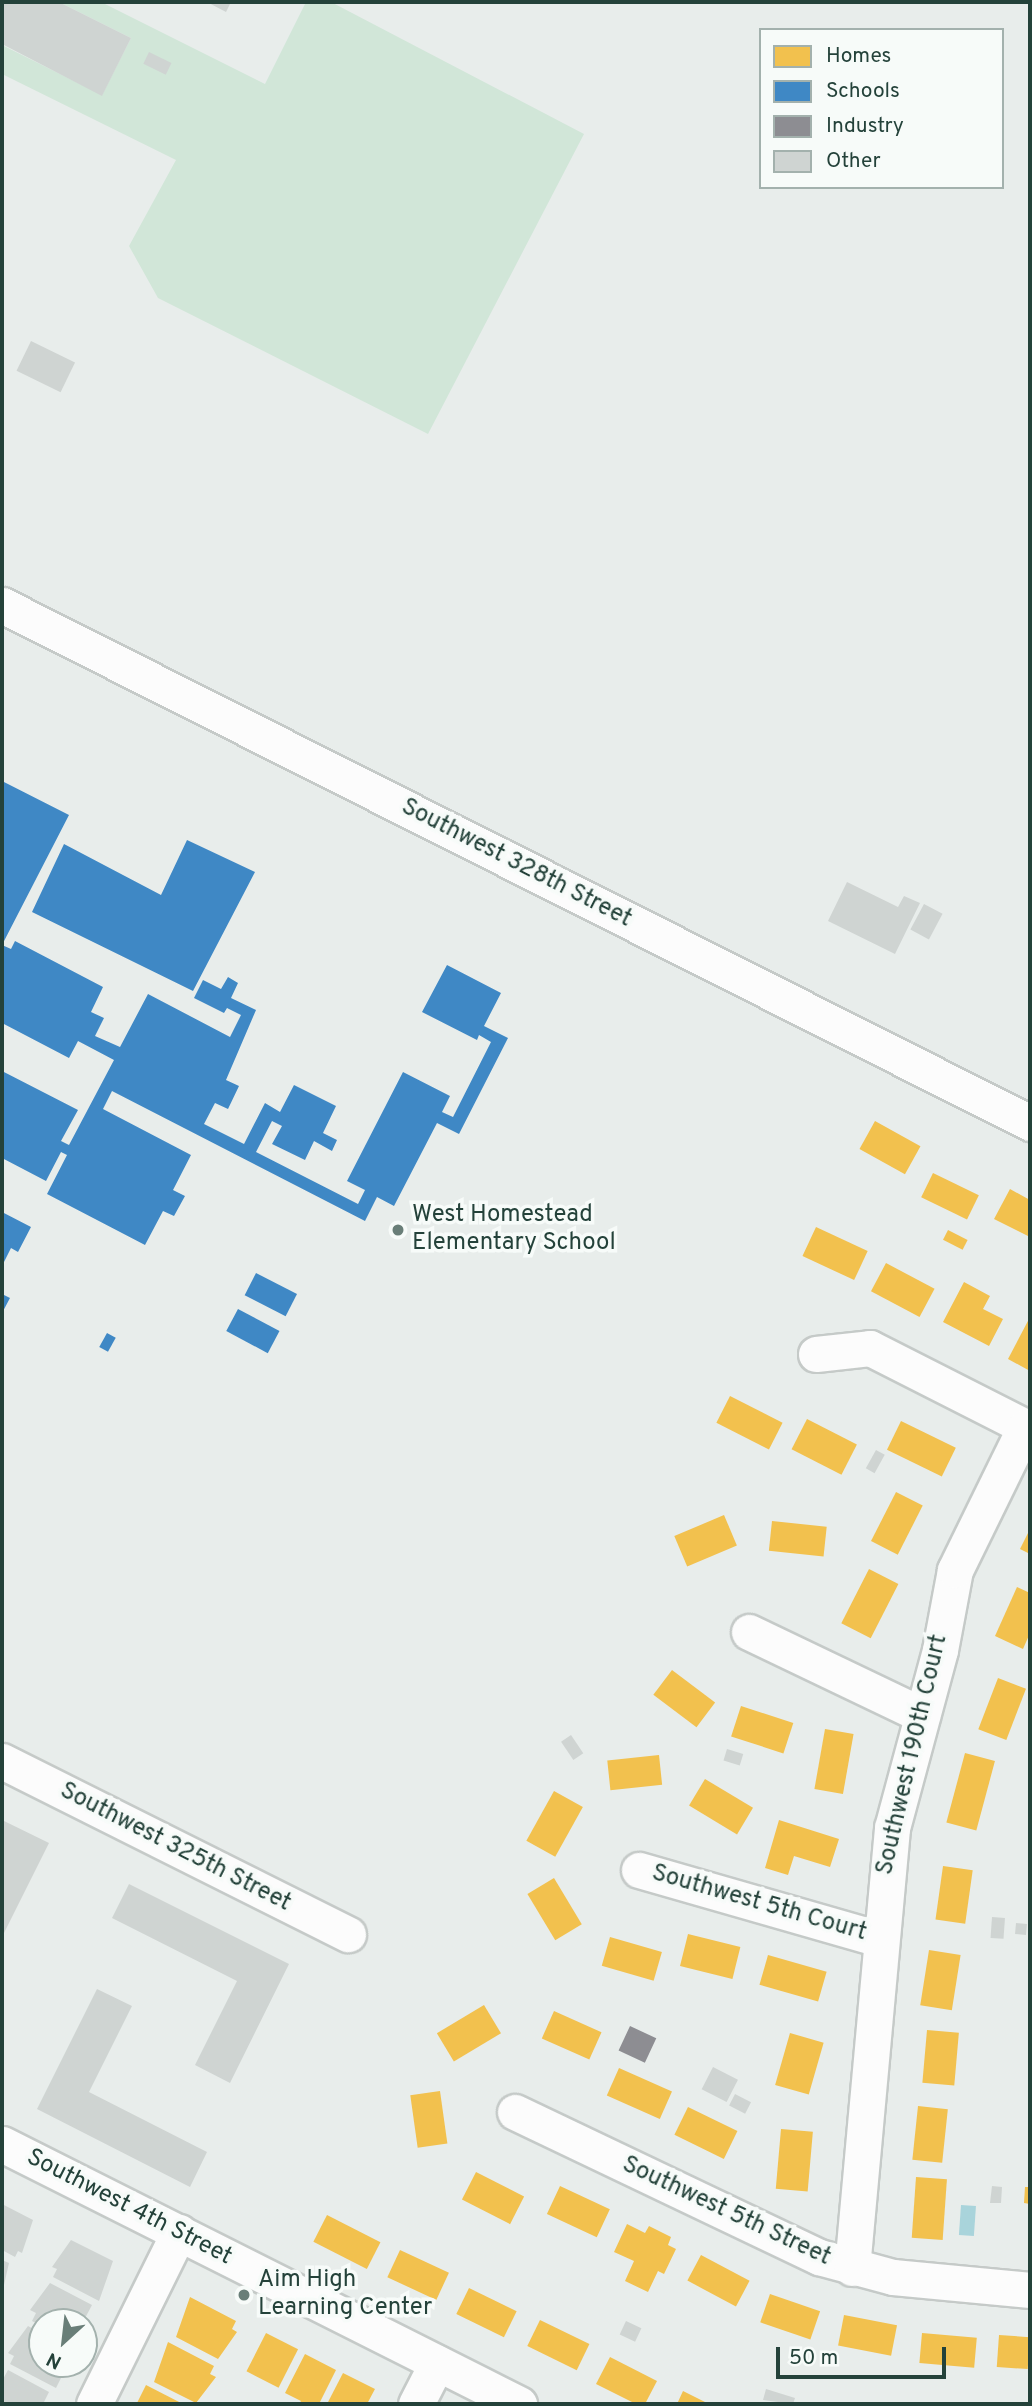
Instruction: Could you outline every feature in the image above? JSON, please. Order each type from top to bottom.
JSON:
[{"type":"street","name":"Southwest 328th Street","points":[[2,605],[1030,1123]]},
{"type":"street","points":[[816,1354],[870,1349],[1028,1428]]},
{"type":"street","name":"Southwest 190th Court","points":[[852,2268],[879,1939],[891,1828],[922,1715],[955,1570],[1028,1428]]},
{"type":"street","points":[[750,1632],[922,1715]]},
{"type":"street","name":"Southwest 325th Street","points":[[2,1761],[348,1934]]},
{"type":"street","name":"Southwest 5th Court","points":[[639,1870],[879,1939]]},
{"type":"street","name":"Southwest 5th Street","points":[[515,2112],[771,2237],[852,2268],[916,2280],[1030,2290]]},
{"type":"street","name":"Southwest 4th Street","points":[[2,2144],[519,2404]]},
{"type":"street","points":[[94,2404],[179,2232]]},
{"type":"street","points":[[416,2404],[437,2363]]},
{"type":"green space","points":[[59,2],[101,2],[265,84],[306,2],[331,2],[584,134],[428,434],[158,298],[129,246],[176,160],[2,74],[2,45],[102,95],[131,38]]},
{"type":"water","points":[[961,2205],[976,2206],[974,2236],[959,2235]]},
{"type":"building: Homes","points":[[875,1121],[920,1146],[905,1174],[859,1149]]},
{"type":"building: Homes","points":[[933,1173],[979,1195],[967,1220],[921,1197]]},
{"type":"building: Homes","points":[[1010,1189],[1030,1200],[1030,1237],[994,1219]]},
{"type":"building: Homes","points":[[816,1227],[868,1251],[854,1280],[802,1256]]},
{"type":"building: Homes","points":[[948,1230],[968,1240],[963,1250],[943,1240]]},
{"type":"building: Homes","points":[[886,1263],[935,1289],[920,1317],[871,1291]]},
{"type":"building: Homes","points":[[964,1282],[990,1296],[983,1309],[1003,1319],[989,1346],[943,1322]]},
{"type":"building: Homes","points":[[1030,1317],[1030,1371],[1008,1359]]},
{"type":"building: Homes","points":[[730,1396],[783,1423],[769,1450],[716,1423]]},
{"type":"building: Homes","points":[[807,1419],[857,1444],[841,1475],[792,1449]]},
{"type":"building: Homes","points":[[901,1421],[956,1448],[942,1477],[887,1450]]},
{"type":"building: Homes","points":[[896,1492],[923,1506],[898,1555],[871,1541]]},
{"type":"building: Homes","points":[[724,1515],[737,1545],[687,1566],[674,1536]]},
{"type":"building: Homes","points":[[772,1521],[827,1527],[824,1557],[769,1551]]},
{"type":"building: Homes","points":[[1030,1529],[1030,1554],[1020,1549]]},
{"type":"building: Homes","points":[[869,1569],[898,1584],[871,1638],[841,1623]]},
{"type":"building: Homes","points":[[1017,1587],[1030,1593],[1030,1633],[1023,1649],[995,1636]]},
{"type":"building: Homes","points":[[672,1670],[715,1702],[696,1727],[653,1695]]},
{"type":"building: Homes","points":[[998,1678],[1026,1689],[1006,1740],[978,1729]]},
{"type":"building: Homes","points":[[741,1706],[793,1723],[783,1753],[731,1736]]},
{"type":"building: Homes","points":[[825,1729],[854,1734],[843,1794],[814,1789]]},
{"type":"building: Homes","points":[[965,1753],[995,1761],[976,1831],[946,1823]]},
{"type":"building: Homes","points":[[659,1755],[662,1785],[610,1790],[607,1760]]},
{"type":"building: Homes","points":[[705,1779],[753,1808],[737,1834],[689,1806]]},
{"type":"building: Homes","points":[[554,1791],[583,1807],[555,1857],[526,1841]]},
{"type":"building: Homes","points":[[779,1820],[839,1839],[830,1867],[794,1856],[788,1875],[765,1868]]},
{"type":"building: Homes","points":[[943,1866],[973,1870],[965,1924],[935,1919]]},
{"type":"building: Homes","points":[[554,1878],[582,1924],[555,1940],[527,1894]]},
{"type":"building: Homes","points":[[688,1934],[740,1947],[732,1979],[680,1966]]},
{"type":"building: Homes","points":[[610,1937],[662,1952],[654,1981],[602,1966]]},
{"type":"building: Homes","points":[[929,1950],[961,1955],[952,2010],[920,2005]]},
{"type":"building: Homes","points":[[768,1955],[827,1972],[818,2002],[759,1985]]},
{"type":"building: Homes","points":[[484,2005],[501,2033],[454,2062],[437,2033]]},
{"type":"building: Homes","points":[[554,2011],[602,2032],[589,2060],[542,2038]]},
{"type":"building: Homes","points":[[927,2030],[959,2033],[954,2086],[922,2083]]},
{"type":"building: Homes","points":[[790,2033],[824,2043],[809,2095],[775,2085]]},
{"type":"building: Homes","points":[[619,2068],[672,2092],[660,2119],[607,2095]]},
{"type":"building: Homes","points":[[440,2091],[447,2143],[418,2148],[410,2095]]},
{"type":"building: Homes","points":[[918,2106],[948,2109],[942,2163],[912,2160]]},
{"type":"building: Homes","points":[[688,2107],[737,2131],[724,2159],[674,2135]]},
{"type":"building: Homes","points":[[781,2129],[813,2132],[808,2192],[776,2189]]},
{"type":"building: Homes","points":[[476,2172],[524,2197],[510,2224],[462,2200]]},
{"type":"building: Homes","points":[[916,2177],[947,2179],[943,2240],[912,2238]]},
{"type":"building: Homes","points":[[560,2186],[610,2209],[597,2237],[547,2214]]},
{"type":"building: Homes","points":[[1025,2187],[1030,2187],[1030,2204],[1024,2203]]},
{"type":"building: Homes","points":[[327,2215],[380,2242],[367,2269],[313,2242]]},
{"type":"building: Homes","points":[[627,2224],[645,2233],[649,2226],[671,2237],[668,2245],[676,2249],[664,2274],[658,2271],[648,2292],[625,2281],[634,2261],[614,2252]]},
{"type":"building: Homes","points":[[400,2250],[449,2273],[436,2300],[387,2277]]},
{"type":"building: Homes","points":[[701,2255],[750,2281],[736,2306],[687,2281]]},
{"type":"building: Homes","points":[[469,2288],[517,2311],[504,2337],[456,2314]]},
{"type":"building: Homes","points":[[770,2294],[820,2311],[810,2340],[760,2322]]},
{"type":"building: Homes","points":[[190,2297],[236,2321],[232,2329],[237,2332],[218,2359],[176,2337]]},
{"type":"building: Homes","points":[[844,2315],[897,2325],[891,2356],[838,2345]]},
{"type":"building: Homes","points":[[540,2320],[589,2344],[577,2370],[527,2346]]},
{"type":"building: Homes","points":[[266,2333],[298,2349],[279,2388],[246,2371]]},
{"type":"building: Homes","points":[[922,2333],[977,2338],[974,2368],[919,2363]]},
{"type":"building: Homes","points":[[999,2335],[1030,2337],[1028,2369],[997,2367]]},
{"type":"building: Homes","points":[[168,2342],[214,2366],[210,2374],[216,2377],[196,2403],[154,2382]]},
{"type":"building: Homes","points":[[305,2354],[336,2370],[319,2404],[299,2404],[301,2401],[285,2393]]},
{"type":"building: Homes","points":[[610,2357],[657,2381],[645,2404],[636,2404],[596,2384]]},
{"type":"building: Homes","points":[[343,2373],[375,2389],[367,2404],[327,2404]]},
{"type":"building: Homes","points":[[146,2385],[183,2404],[137,2403]]},
{"type":"building: Homes","points":[[683,2391],[709,2404],[677,2404]]},
{"type":"building: Schools","points":[[2,781],[69,815],[2,945]]},
{"type":"building: Schools","points":[[187,840],[255,872],[193,991],[32,912],[64,844],[161,895]]},
{"type":"building: Schools","points":[[15,941],[103,987],[91,1012],[104,1018],[95,1036],[120,1047],[148,994],[230,1037],[241,1015],[227,1008],[224,1013],[194,998],[203,980],[221,989],[228,977],[238,983],[231,998],[256,1010],[226,1080],[239,1086],[228,1109],[215,1103],[204,1124],[244,1144],[265,1103],[280,1112],[294,1085],[336,1106],[323,1133],[337,1140],[332,1151],[314,1141],[305,1160],[272,1144],[282,1126],[272,1121],[256,1152],[358,1204],[365,1190],[347,1181],[403,1072],[450,1096],[442,1112],[453,1117],[491,1042],[479,1035],[477,1040],[422,1012],[447,965],[501,993],[484,1026],[508,1038],[459,1134],[437,1123],[394,1206],[377,1197],[365,1221],[112,1091],[103,1109],[191,1155],[173,1190],[185,1196],[174,1216],[163,1211],[145,1245],[47,1194],[67,1155],[61,1152],[46,1181],[2,1158],[2,1071],[78,1110],[61,1141],[69,1145],[114,1060],[78,1041],[69,1058],[2,1023],[2,945],[11,949]]},
{"type":"building: Schools","points":[[2,1212],[31,1227],[18,1252],[11,1248],[2,1266]]},
{"type":"building: Schools","points":[[256,1273],[297,1294],[286,1316],[245,1295]]},
{"type":"building: Schools","points":[[2,1294],[10,1298],[2,1313]]},
{"type":"building: Schools","points":[[238,1309],[279,1331],[268,1353],[226,1331]]},
{"type":"building: Schools","points":[[107,1333],[116,1338],[108,1352],[99,1347]]},
{"type":"building: Industry","points":[[630,2026],[656,2038],[645,2063],[619,2050]]},
{"type":"building: Other","points":[[2,2],[59,2],[131,38],[102,96],[2,44]]},
{"type":"building: Other","points":[[207,2],[231,2],[226,12]]},
{"type":"building: Other","points":[[149,52],[171,63],[166,75],[143,64]]},
{"type":"building: Other","points":[[31,341],[75,362],[61,392],[17,371]]},
{"type":"building: Other","points":[[847,882],[898,907],[904,896],[920,903],[895,954],[828,921]]},
{"type":"building: Other","points":[[924,904],[943,914],[929,939],[910,930]]},
{"type":"building: Other","points":[[876,1450],[885,1455],[875,1473],[866,1468]]},
{"type":"building: Other","points":[[571,1735],[583,1753],[573,1760],[561,1742]]},
{"type":"building: Other","points":[[727,1749],[743,1754],[740,1765],[723,1760]]},
{"type":"building: Other","points":[[2,1820],[49,1843],[2,1937]]},
{"type":"building: Other","points":[[129,1884],[289,1964],[230,2083],[195,2065],[237,1981],[112,1918]]},
{"type":"building: Other","points":[[992,1917],[1005,1918],[1004,1939],[991,1938]]},
{"type":"building: Other","points":[[1016,1923],[1027,1924],[1026,1935],[1015,1934]]},
{"type":"building: Other","points":[[97,1989],[132,2006],[89,2092],[207,2152],[190,2187],[37,2109]]},
{"type":"building: Other","points":[[713,2067],[738,2080],[727,2102],[702,2089]]},
{"type":"building: Other","points":[[735,2094],[751,2102],[745,2114],[729,2106]]},
{"type":"building: Other","points":[[992,2186],[1002,2187],[1001,2203],[990,2203]]},
{"type":"building: Other","points":[[2,2204],[33,2220],[22,2253],[18,2251],[15,2257],[2,2250]]},
{"type":"building: Other","points":[[71,2240],[113,2261],[99,2301],[53,2277],[57,2269],[52,2267]]},
{"type":"building: Other","points":[[2,2260],[9,2263],[4,2285],[2,2283]]},
{"type":"building: Other","points":[[50,2283],[92,2305],[90,2308],[31,2308]]},
{"type":"building: Other","points":[[626,2321],[641,2328],[635,2342],[620,2335]]},
{"type":"building: Other","points":[[28,2326],[28,2373],[10,2364],[14,2356],[8,2353]]},
{"type":"building: Other","points":[[8,2370],[49,2392],[43,2404],[2,2404],[2,2381]]},
{"type":"building: Other","points":[[37,2378],[61,2378],[56,2388]]},
{"type":"building: Other","points":[[766,2389],[795,2398],[793,2404],[763,2400]]},
{"type":"place","name":"West Homestead Elementary School","points":[[398,1230]]},
{"type":"place","name":"Aim High Learning Center","points":[[244,2295]]}]
